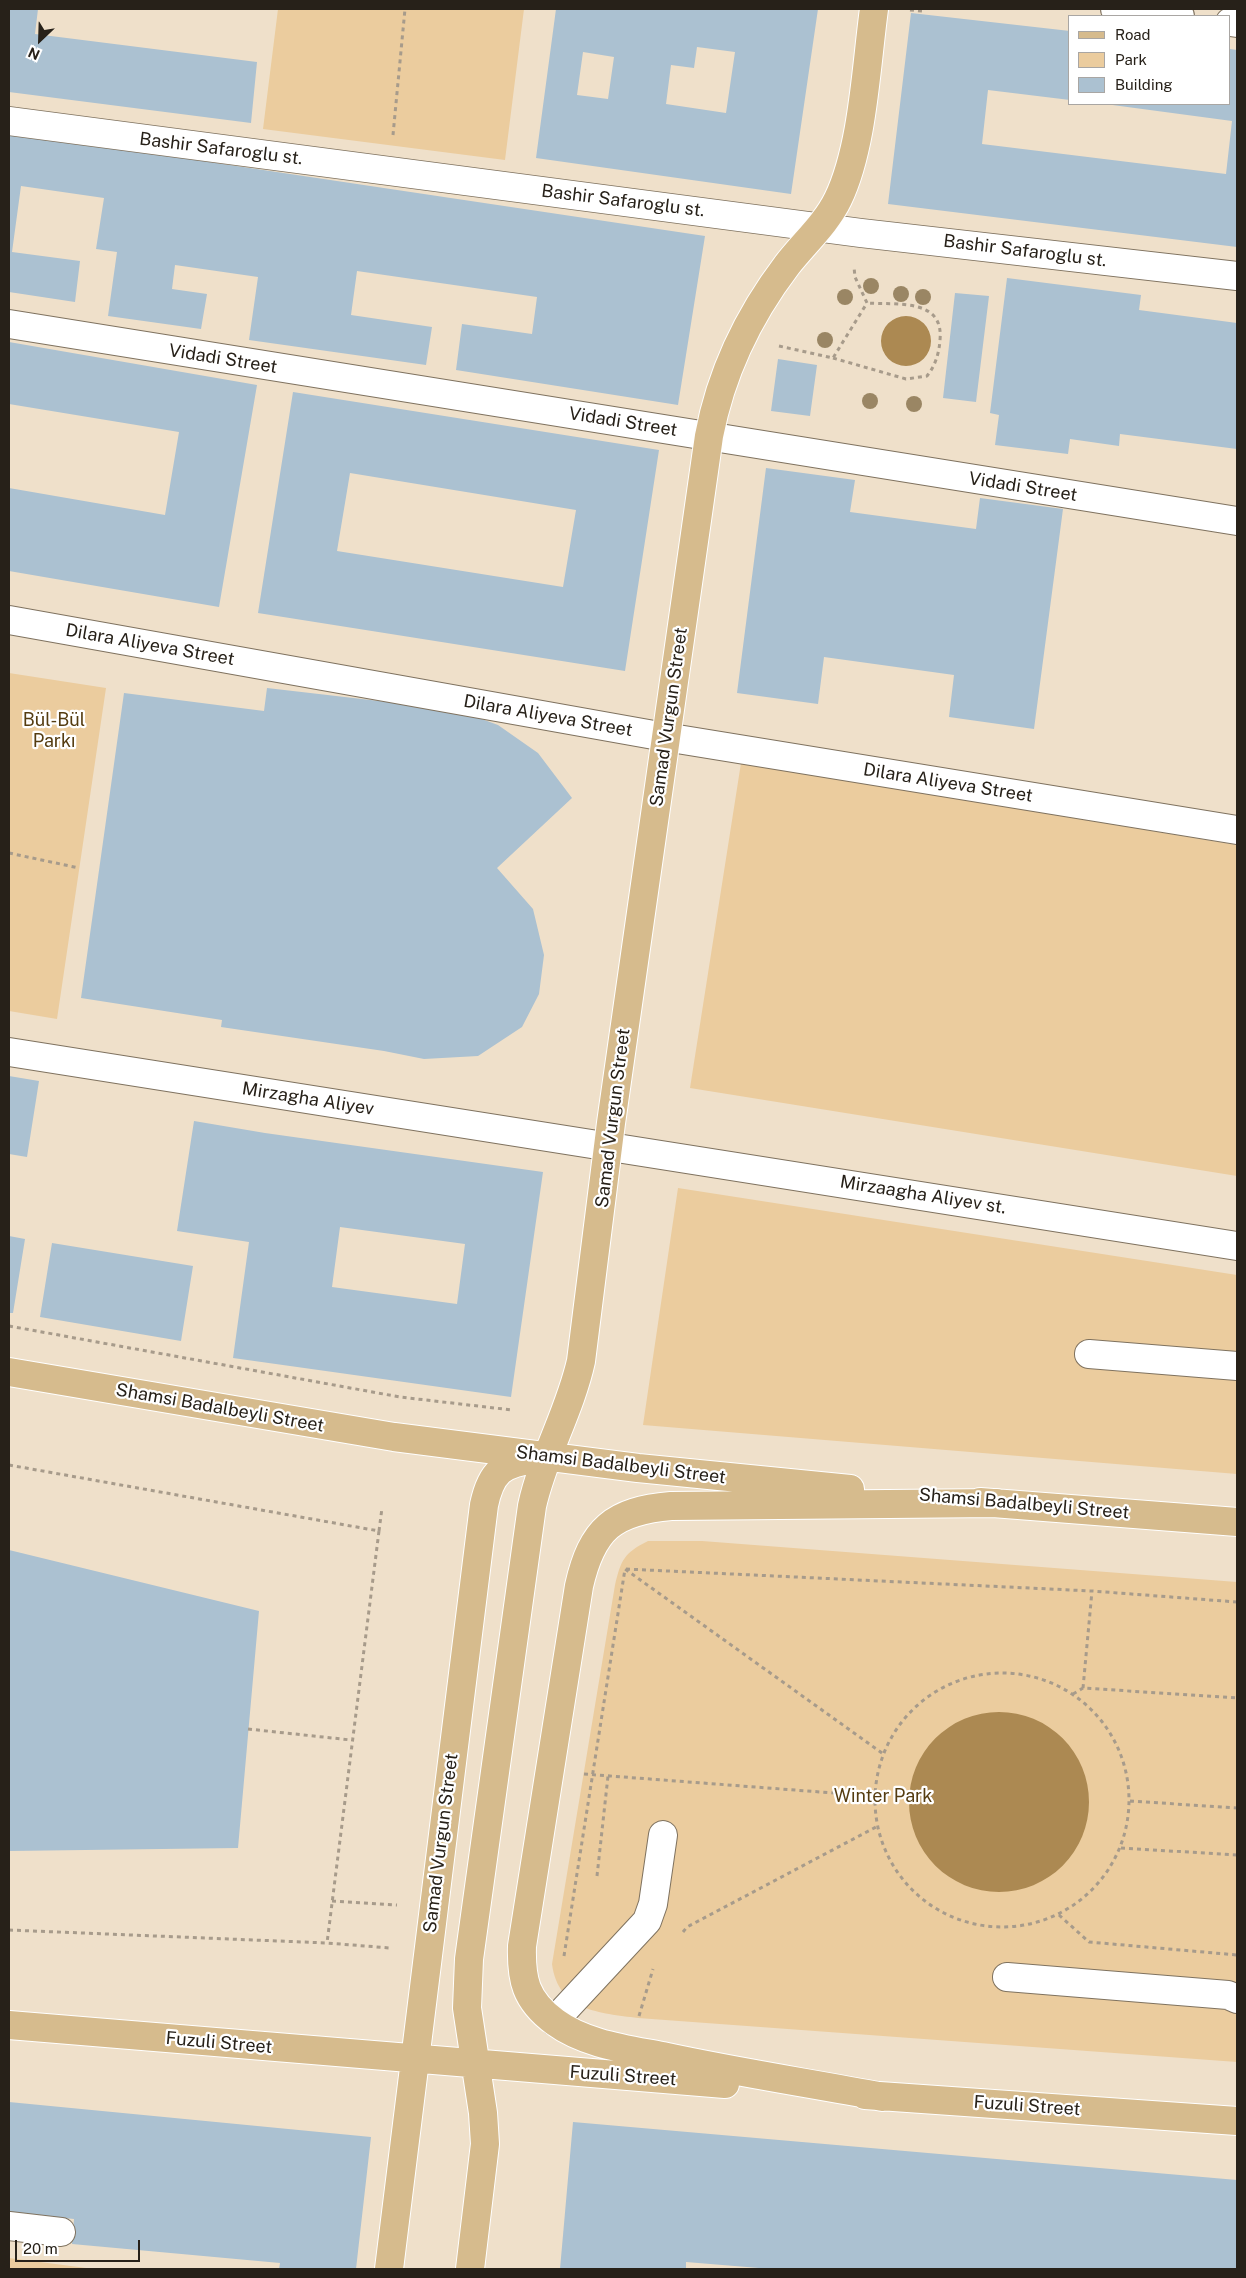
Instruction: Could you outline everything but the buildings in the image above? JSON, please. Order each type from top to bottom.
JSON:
[{"type":"main road","name":"Samad Vurgun Street","points":[[470,2269],[485,2144],[483,2113],[467,2008],[469,1959],[526,1538],[536,1487],[546,1457],[572,1395],[581,1361],[608,1146],[709,436],[716,402],[741,339],[764,295],[820,226],[837,201],[852,161],[874,9]]},
{"type":"main road","name":"Shamsi Badalbeyli Street","points":[[9,1372],[394,1437],[546,1457],[676,1472],[997,1503],[1237,1522]]},
{"type":"main road","name":"Samad Vurgun Street","points":[[389,2269],[486,1492],[490,1480],[502,1468],[514,1462],[546,1457]]},
{"type":"main road","points":[[883,2096],[694,2063],[610,2045],[576,2034],[554,2021],[527,1990],[521,1973],[522,1946],[579,1586],[585,1560],[592,1543],[605,1529],[619,1519],[645,1508],[671,1506],[997,1503]]},
{"type":"main road","name":"Fuzuli Street","points":[[9,2025],[476,2065],[1237,2121]]},
{"type":"street","points":[[1115,9],[1171,15]]},
{"type":"street","name":"Bashir Safaroglu st.","points":[[9,121],[820,226],[1237,276]]},
{"type":"street","name":"Vidadi Street","points":[[9,324],[1237,521]]},
{"type":"street","name":"Dilara Aliyeva Street","points":[[9,620],[666,737],[1237,830]]},
{"type":"street","name":"Mirzagha Aliyev","points":[[9,1052],[608,1146]]},
{"type":"street","name":"Mirzaagha Aliyev st.","points":[[608,1146],[1237,1246]]},
{"type":"street","points":[[1089,1354],[1237,1366]]},
{"type":"street","points":[[554,2021],[647,1921],[653,1904],[663,1835]]},
{"type":"street","points":[[1007,1977],[1228,1995],[1237,1999]]},
{"type":"street","points":[[9,2226],[61,2232]]},
{"type":"path","points":[[389,171],[405,9]]},
{"type":"path","points":[[853,264],[855,277],[867,303]]},
{"type":"path","points":[[771,344],[833,358],[906,379],[927,376],[934,368],[941,329],[937,316],[926,308],[867,303]]},
{"type":"path","points":[[833,358],[867,303]]},
{"type":"path","points":[[9,853],[80,868]]},
{"type":"path","points":[[9,1326],[400,1396],[512,1410]]},
{"type":"path","points":[[9,1465],[379,1531]]},
{"type":"path","points":[[327,1943],[351,1740],[382,1508]]},
{"type":"path","points":[[564,1958],[626,1561]]},
{"type":"path","points":[[625,1569],[1092,1591],[1237,1602]]},
{"type":"path","points":[[625,1569],[882,1753]]},
{"type":"path","points":[[1083,1688],[1092,1591]]},
{"type":"path","points":[[985,1673],[1031,1675],[1073,1694],[1097,1714],[1115,1740],[1127,1770],[1130,1801],[1128,1825],[1121,1848],[1096,1887],[1059,1914],[1014,1928],[968,1923],[926,1903],[894,1870],[876,1827],[873,1796],[882,1753],[905,1714],[942,1686],[985,1673]]},
{"type":"path","points":[[1073,1694],[1083,1688],[1237,1698]]},
{"type":"path","points":[[248,1729],[351,1740]]},
{"type":"path","points":[[584,1774],[873,1796]]},
{"type":"path","points":[[597,1876],[608,1776]]},
{"type":"path","points":[[1130,1801],[1237,1808]]},
{"type":"path","points":[[682,1933],[687,1927],[876,1827]]},
{"type":"path","points":[[1121,1848],[1237,1856]]},
{"type":"path","points":[[332,1901],[397,1905]]},
{"type":"path","points":[[1059,1914],[1089,1942],[1237,1955]]},
{"type":"path","points":[[9,1930],[327,1943],[390,1948]]},
{"type":"path","points":[[638,2018],[654,1964]]},
{"type":"green space","points":[[278,9],[524,9],[505,160],[263,129]]},
{"type":"green space","name":"Bül-Bül Parkı","points":[[9,673],[106,688],[57,1019],[9,1011]]},
{"type":"green space","points":[[741,763],[1237,845],[1237,1176],[690,1088]]},
{"type":"green space","points":[[678,1188],[1237,1275],[1237,1474],[643,1425]]},
{"type":"green space","name":"Winter Park","points":[[648,1541],[702,1541],[1237,1582],[1237,2062],[638,2018],[596,2011],[583,2007],[572,2000],[563,1992],[556,1980],[552,1964],[615,1585],[619,1569],[625,1558],[634,1549]]},
{"type":"green space","points":[[9,2258],[94,2269],[9,2269]]},
{"type":"shaded area","points":[[906,316],[915,318],[926,327],[931,341],[929,350],[920,361],[906,366],[897,364],[886,355],[881,341],[883,332],[892,321]]},
{"type":"shaded area","points":[[990,1712],[1008,1712],[1042,1722],[1063,1738],[1079,1759],[1087,1784],[1089,1802],[1087,1820],[1079,1845],[1063,1866],[1042,1882],[1034,1885],[1008,1892],[990,1892],[956,1882],[929,1859],[919,1845],[913,1828],[909,1811],[909,1793],[919,1759],[942,1732],[956,1722],[973,1716]]}]
